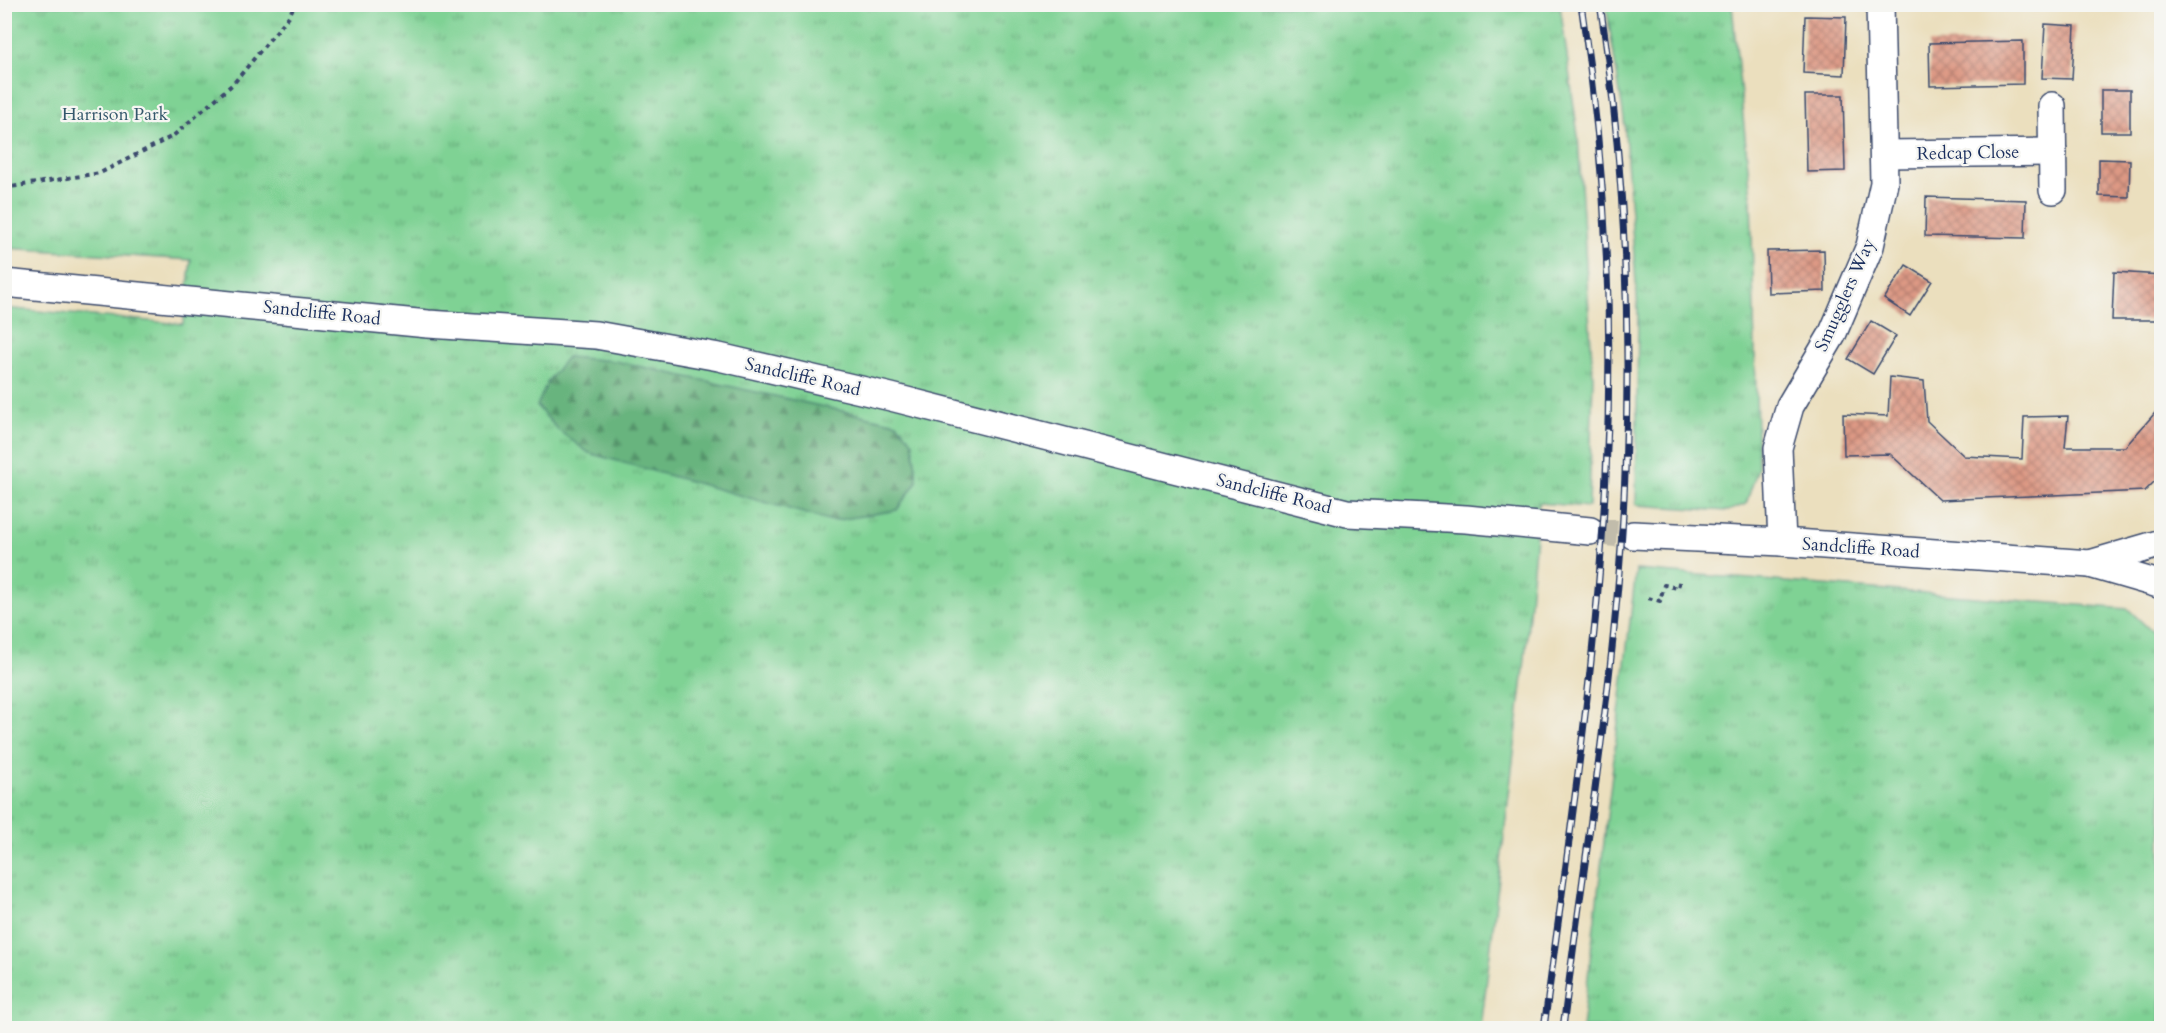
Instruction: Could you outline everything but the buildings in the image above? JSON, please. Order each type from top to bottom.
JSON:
[{"type":"street","name":"Smugglers Way","points":[[1782,542],[1778,448],[1790,406],[1832,335],[1870,246],[1884,183],[1880,4]]},
{"type":"street","points":[[2052,106],[2053,190]]},
{"type":"street","name":"Redcap Close","points":[[1884,154],[2053,152]]},
{"type":"street","name":"Sandcliffe Road","points":[[4,283],[428,324],[597,335],[719,357],[891,397],[1347,513],[1466,519],[1590,531]]},
{"type":"street","name":"Sandcliffe Road","points":[[1633,535],[1782,542],[2090,564],[2162,585]]},
{"type":"street","name":"Sandcliffe Road","points":[[2090,564],[2162,543]]},
{"type":"path","points":[[4,188],[100,174],[173,135],[234,83],[289,16],[295,4]]},
{"type":"path","points":[[1648,598],[1660,601],[1664,585],[1678,588],[1680,578]]},
{"type":"green space","name":"Harrison Park","points":[[5,5],[1560,5],[1578,136],[1593,377],[1589,507],[1539,503],[1524,669],[1481,1028],[5,1028],[4,308],[183,324],[191,260],[5,248]]},
{"type":"green space","points":[[1606,5],[1732,5],[1751,197],[1758,468],[1746,504],[1728,511],[1636,505],[1638,310],[1624,119]]},
{"type":"green space","points":[[567,357],[615,361],[897,423],[913,442],[917,481],[897,510],[832,521],[589,453],[558,430],[537,406],[548,381]]},
{"type":"green space","points":[[1636,570],[2128,609],[2161,640],[2161,1028],[1582,1028]]},
{"type":"tunnel","points":[[1590,531],[1633,535]]},
{"type":"railway","points":[[1544,1028],[1589,683],[1606,474],[1609,356],[1606,238],[1596,121],[1581,4]]},
{"type":"railway","points":[[1563,1028],[1616,613],[1625,474],[1627,357],[1624,239],[1615,121],[1600,4]]}]
